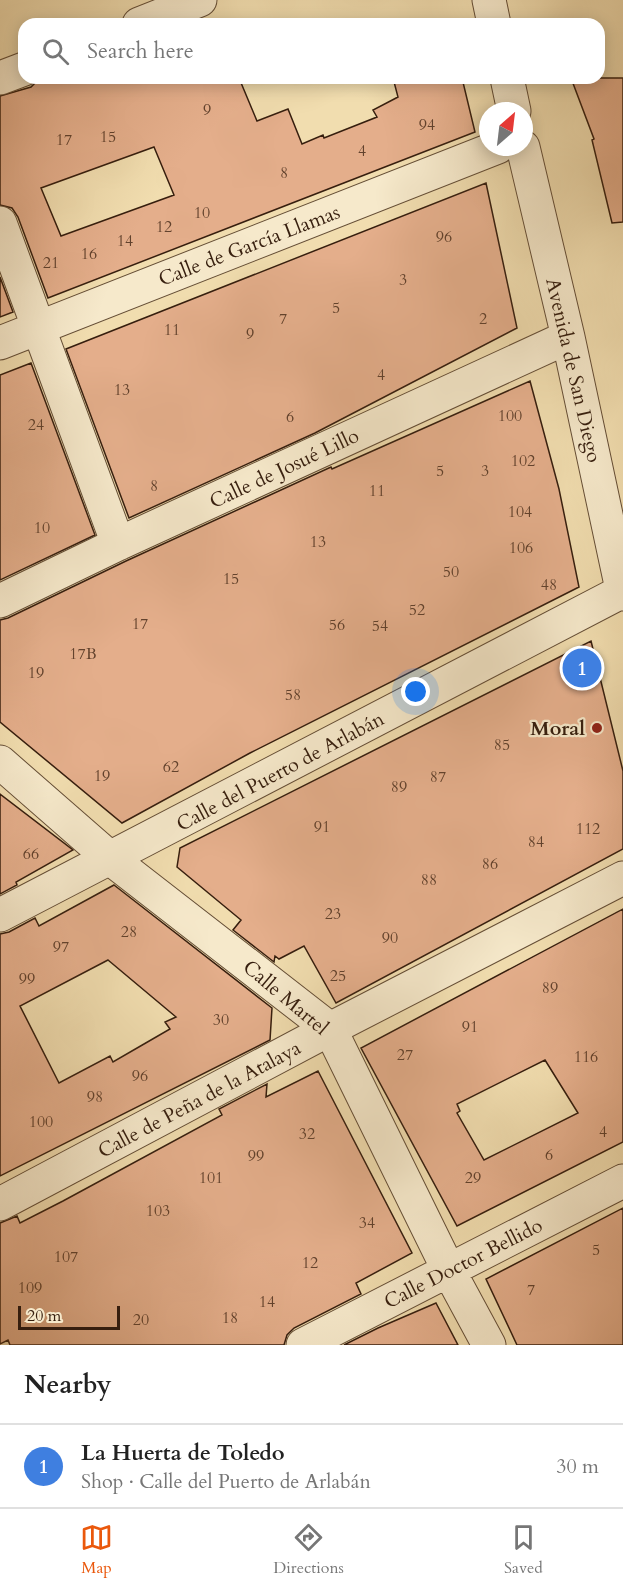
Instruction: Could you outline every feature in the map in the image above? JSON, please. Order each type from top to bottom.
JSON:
[{"type":"street","points":[[154,18],[200,0]]},
{"type":"street","points":[[489,0],[494,18]]},
{"type":"street","points":[[0,78],[18,71]]},
{"type":"street","points":[[508,84],[512,102]]},
{"type":"street","name":"Calle de García Llamas","points":[[0,343],[479,154]]},
{"type":"street","name":"Avenida de San Diego","points":[[524,156],[568,337],[623,592]]},
{"type":"street","points":[[0,224],[118,544]]},
{"type":"street","name":"Calle de Josué Lillo","points":[[0,601],[118,544],[568,337]]},
{"type":"street","name":"Calle del Puerto de Arlabán","points":[[0,915],[623,592]]},
{"type":"street","name":"Calle Martel","points":[[0,762],[111,859],[330,1029],[449,1270],[489,1345]]},
{"type":"street","name":"Calle de Peña de la Atalaya","points":[[0,1204],[330,1029],[623,878]]},
{"type":"street","name":"Calle Doctor Bellido","points":[[303,1345],[623,1181]]},
{"type":"building","points":[[605,78],[623,78],[623,222],[612,223],[592,140],[594,139],[573,84],[605,84]]},
{"type":"building","points":[[34,84],[242,84],[257,121],[288,109],[302,144],[323,135],[324,138],[377,117],[373,110],[398,97],[395,84],[463,84],[475,132],[48,298],[18,217],[12,208],[0,205],[0,96],[31,87]],"holes":[[[154,147],[174,195],[61,236],[41,188]]]},
{"type":"building","points":[[486,183],[517,328],[315,433],[129,518],[66,349]]},
{"type":"building","points":[[0,277],[13,312],[0,317]]},
{"type":"building","points":[[31,363],[95,535],[0,580],[0,375]]},
{"type":"building","points":[[530,381],[559,489],[579,587],[250,753],[122,823],[0,722],[0,620],[331,467],[332,469]]},
{"type":"building","points":[[591,641],[623,771],[623,849],[336,1003],[304,946],[279,959],[275,956],[274,962],[233,930],[241,920],[177,867],[180,848]]},
{"type":"building","points":[[0,794],[73,850],[16,882],[17,885],[0,894]]},
{"type":"building","points":[[114,885],[272,1008],[270,1040],[0,1176],[0,934],[9,932],[35,918],[39,926]],"holes":[[[108,960],[176,1017],[165,1022],[170,1029],[113,1062],[110,1056],[59,1083],[20,1006]]]},
{"type":"building","points":[[623,909],[623,1142],[457,1226],[361,1048]],"holes":[[[545,1060],[578,1113],[484,1160],[457,1113],[460,1111],[457,1104]]]},
{"type":"building","points":[[318,1071],[412,1253],[356,1283],[361,1294],[294,1328],[287,1335],[284,1345],[10,1345],[8,1340],[0,1344],[0,1223],[17,1216],[20,1223],[63,1201],[222,1115],[219,1109],[267,1084],[266,1097]]},
{"type":"building","points":[[623,1208],[623,1345],[517,1345],[486,1279]]},
{"type":"building","points":[[436,1303],[458,1345],[344,1345],[378,1328]]},
{"type":"place","name":"La Huerta de Toledo","points":[[582,668]]},
{"type":"place","name":"Moral","points":[[597,728]]}]
